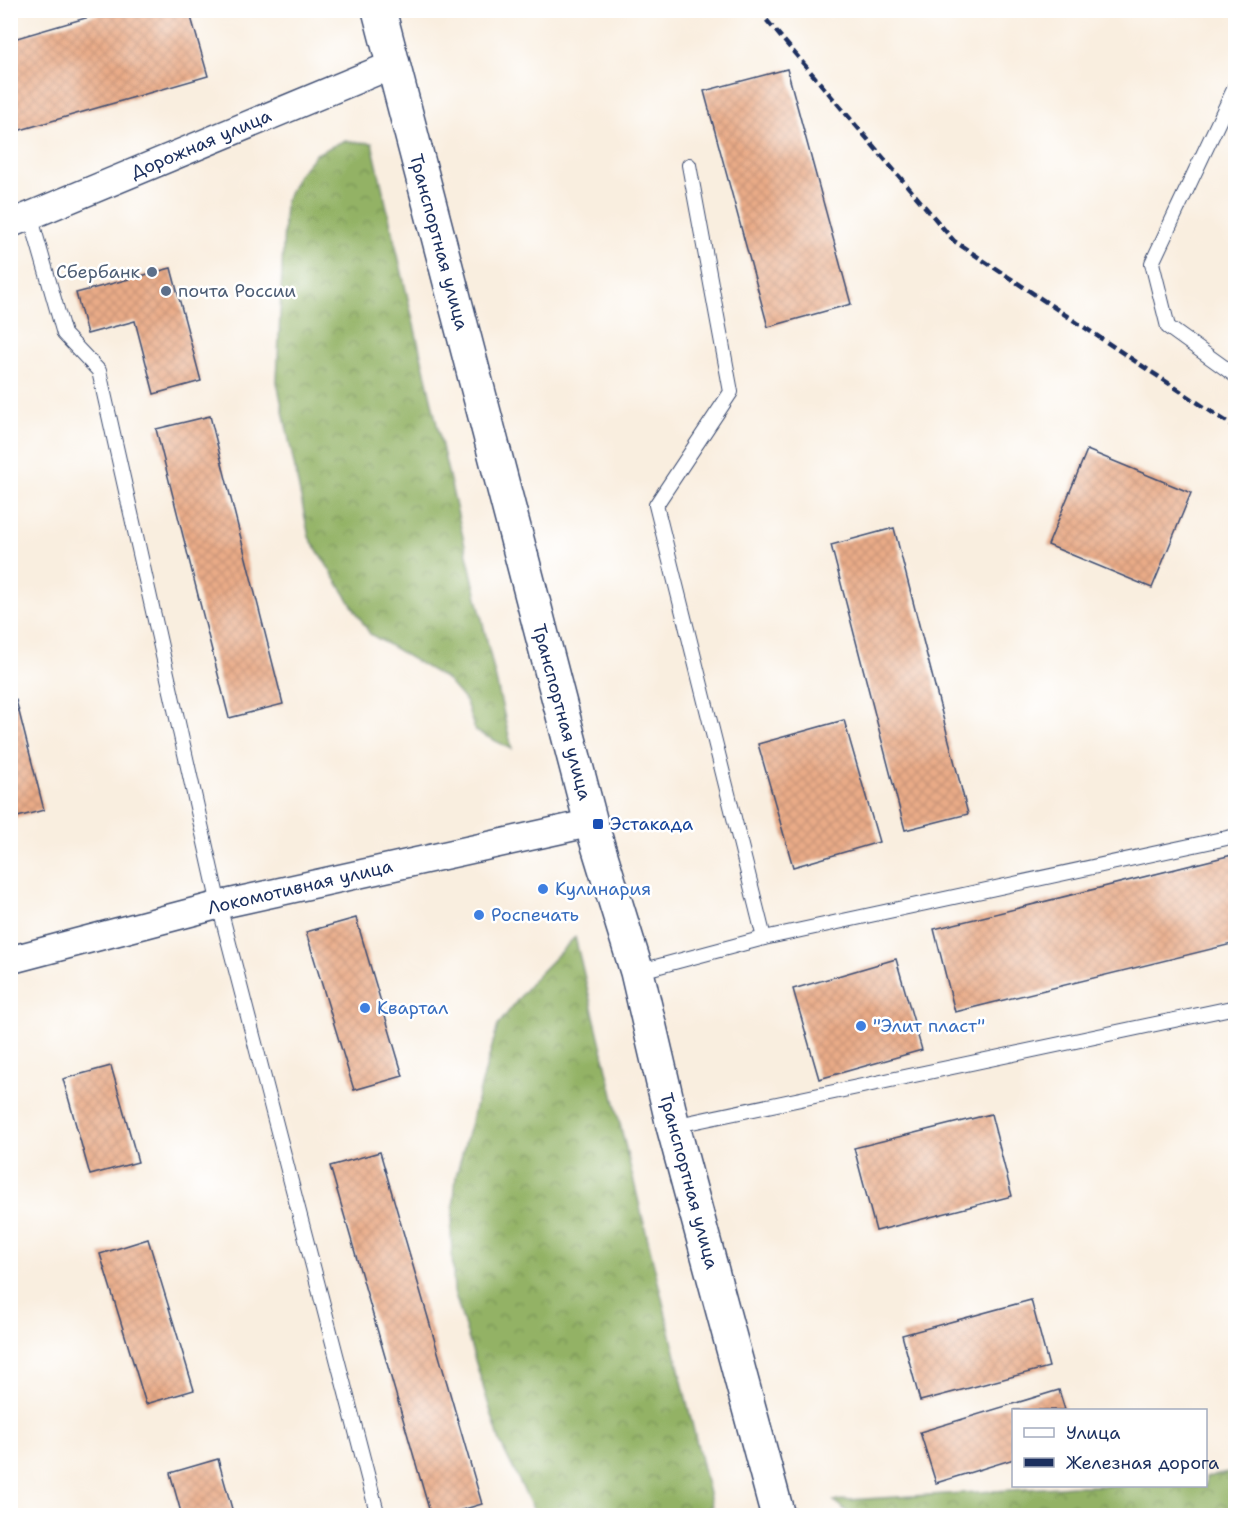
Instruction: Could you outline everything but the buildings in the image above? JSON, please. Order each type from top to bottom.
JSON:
[{"type":"street","name":"Транспортная улица","points":[[379,10],[591,823],[637,972],[673,1126],[778,1515]]},
{"type":"street","name":"Дорожная улица","points":[[20,220],[392,65]]},
{"type":"street","name":"Локомотивная улица","points":[[10,960],[219,905],[591,823]]},
{"type":"lane","points":[[1236,85],[1152,263],[1168,327],[1236,376]]},
{"type":"lane","points":[[690,165],[731,392],[656,505],[765,938]]},
{"type":"lane","points":[[20,220],[64,334],[99,370],[219,905],[378,1515]]},
{"type":"lane","points":[[637,972],[765,938],[1236,836]]},
{"type":"lane","points":[[673,1126],[1236,1007]]},
{"type":"green space","points":[[343,141],[372,143],[512,749],[475,731],[466,702],[446,679],[370,634],[309,537],[277,382],[285,202],[298,175],[316,154]]},
{"type":"green space","points":[[575,937],[712,1506],[701,1515],[536,1515],[500,1442],[454,1291],[451,1234],[456,1176],[498,1025],[534,979]]},
{"type":"green space","points":[[1235,1472],[1235,1515],[852,1516],[834,1501],[1058,1487],[1207,1487],[1207,1477]]},
{"type":"railway","points":[[758,10],[954,241],[1236,428]]},
{"type":"place","name":"Сбербанк","points":[[152,272]]},
{"type":"place","name":"почта России","points":[[166,291]]},
{"type":"place","name":"Эстакада","points":[[598,824]]},
{"type":"place","name":"Кулинария","points":[[543,889]]},
{"type":"place","name":"Роспечать","points":[[479,915]]},
{"type":"place","name":"Квартал","points":[[365,1008]]},
{"type":"place","name":"\"Элит пласт\"","points":[[861,1026]]}]
